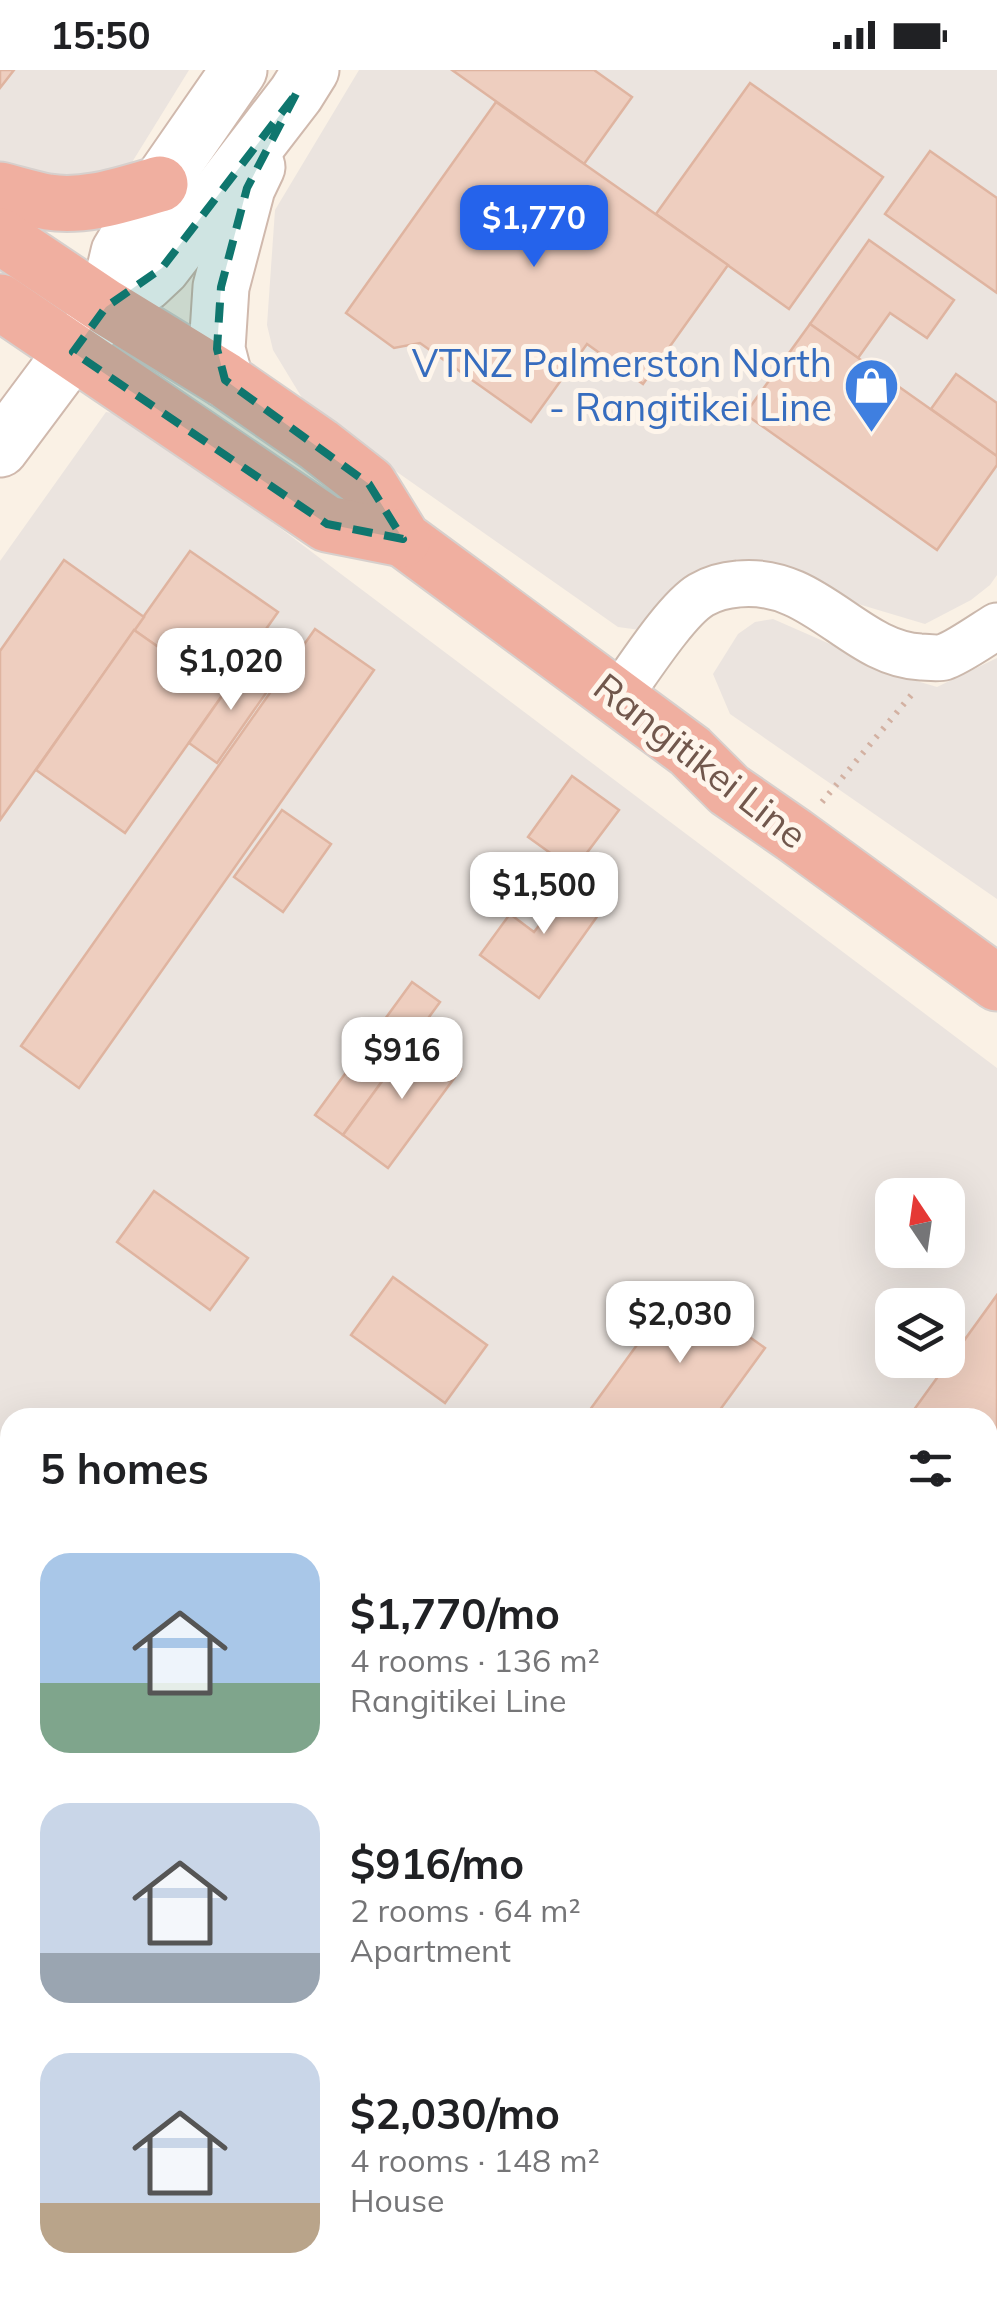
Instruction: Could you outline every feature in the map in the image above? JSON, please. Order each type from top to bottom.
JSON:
[{"type":"highway","points":[[0,190],[51,202],[100,201],[160,184]]},
{"type":"highway","name":"Rangitikei Line","points":[[0,236],[226,380],[370,484],[403,540],[619,696],[690,751],[729,790],[997,983]]},
{"type":"highway","name":"Rangitikei Line","points":[[0,302],[327,524],[403,540]]},
{"type":"main road","points":[[106,307],[119,252],[238,70]]},
{"type":"main road","points":[[0,450],[106,307],[146,283],[162,268],[304,82]]},
{"type":"main road","points":[[226,380],[217,349],[221,287],[247,188],[304,82]]},
{"type":"street","points":[[619,696],[682,612],[700,595],[722,586],[750,583],[779,587],[810,601],[880,647],[908,656],[943,658],[997,626]]},
{"type":"path","points":[[794,835],[943,658]]},
{"type":"highlighted area","points":[[296,94],[247,188],[221,287],[217,349],[225,380],[369,484],[403,539],[327,524],[73,352],[106,307],[162,268]]},
{"type":"shaded area","points":[[0,70],[189,70],[126,172],[21,185],[0,174]]},
{"type":"shaded area","points":[[359,70],[997,70],[997,575],[990,585],[971,600],[925,624],[744,570],[640,630],[618,627],[310,411],[273,350],[267,325],[275,210]]},
{"type":"shaded area","points":[[106,412],[131,416],[997,1068],[997,1408],[0,1408],[0,561]]},
{"type":"shaded area","points":[[773,619],[937,687],[997,658],[997,899],[730,714],[713,674],[738,634],[755,622]]},
{"type":"building","points":[[0,70],[14,70],[0,88]]},
{"type":"building","points":[[452,70],[594,70],[632,97],[584,164]]},
{"type":"building","points":[[750,83],[883,177],[789,309],[656,214]]},
{"type":"building","points":[[496,102],[728,265],[643,384],[587,344],[531,422],[420,343],[394,348],[346,313]]},
{"type":"building","points":[[930,151],[997,198],[997,293],[885,214]]},
{"type":"building","points":[[869,240],[954,300],[927,338],[890,313],[858,358],[810,324]]},
{"type":"building","name":"VTNZ Palmerston North - Rangitikei Line","points":[[810,324],[997,456],[997,465],[937,550],[745,414]]},
{"type":"building","points":[[956,374],[997,403],[997,456],[931,409]]},
{"type":"building","points":[[190,551],[278,612],[222,692],[134,630]]},
{"type":"building","points":[[64,560],[144,617],[0,820],[0,651]]},
{"type":"building","points":[[315,629],[374,670],[79,1088],[21,1046]]},
{"type":"building","points":[[134,630],[224,693],[125,833],[36,770]]},
{"type":"building","points":[[245,663],[273,683],[217,763],[189,743]]},
{"type":"building","points":[[572,776],[619,810],[574,870],[528,837]]},
{"type":"building","points":[[282,810],[331,844],[283,912],[234,877]]},
{"type":"building","points":[[564,874],[606,904],[539,998],[480,955],[510,914],[534,932],[541,923],[533,916]]},
{"type":"building","points":[[412,982],[440,1002],[343,1135],[315,1115]]},
{"type":"building","points":[[415,1036],[461,1069],[388,1168],[343,1135]]},
{"type":"building","points":[[154,1191],[248,1258],[210,1310],[117,1242]]},
{"type":"building","points":[[393,1277],[487,1345],[445,1403],[351,1335]]},
{"type":"building","points":[[679,1287],[765,1348],[721,1408],[591,1408]]},
{"type":"building","points":[[997,1295],[997,1408],[915,1408],[937,1378],[965,1378],[965,1339]]},
{"type":"place","name":"VTNZ Palmerston North - Rangitikei Line","points":[[871,435]]}]
